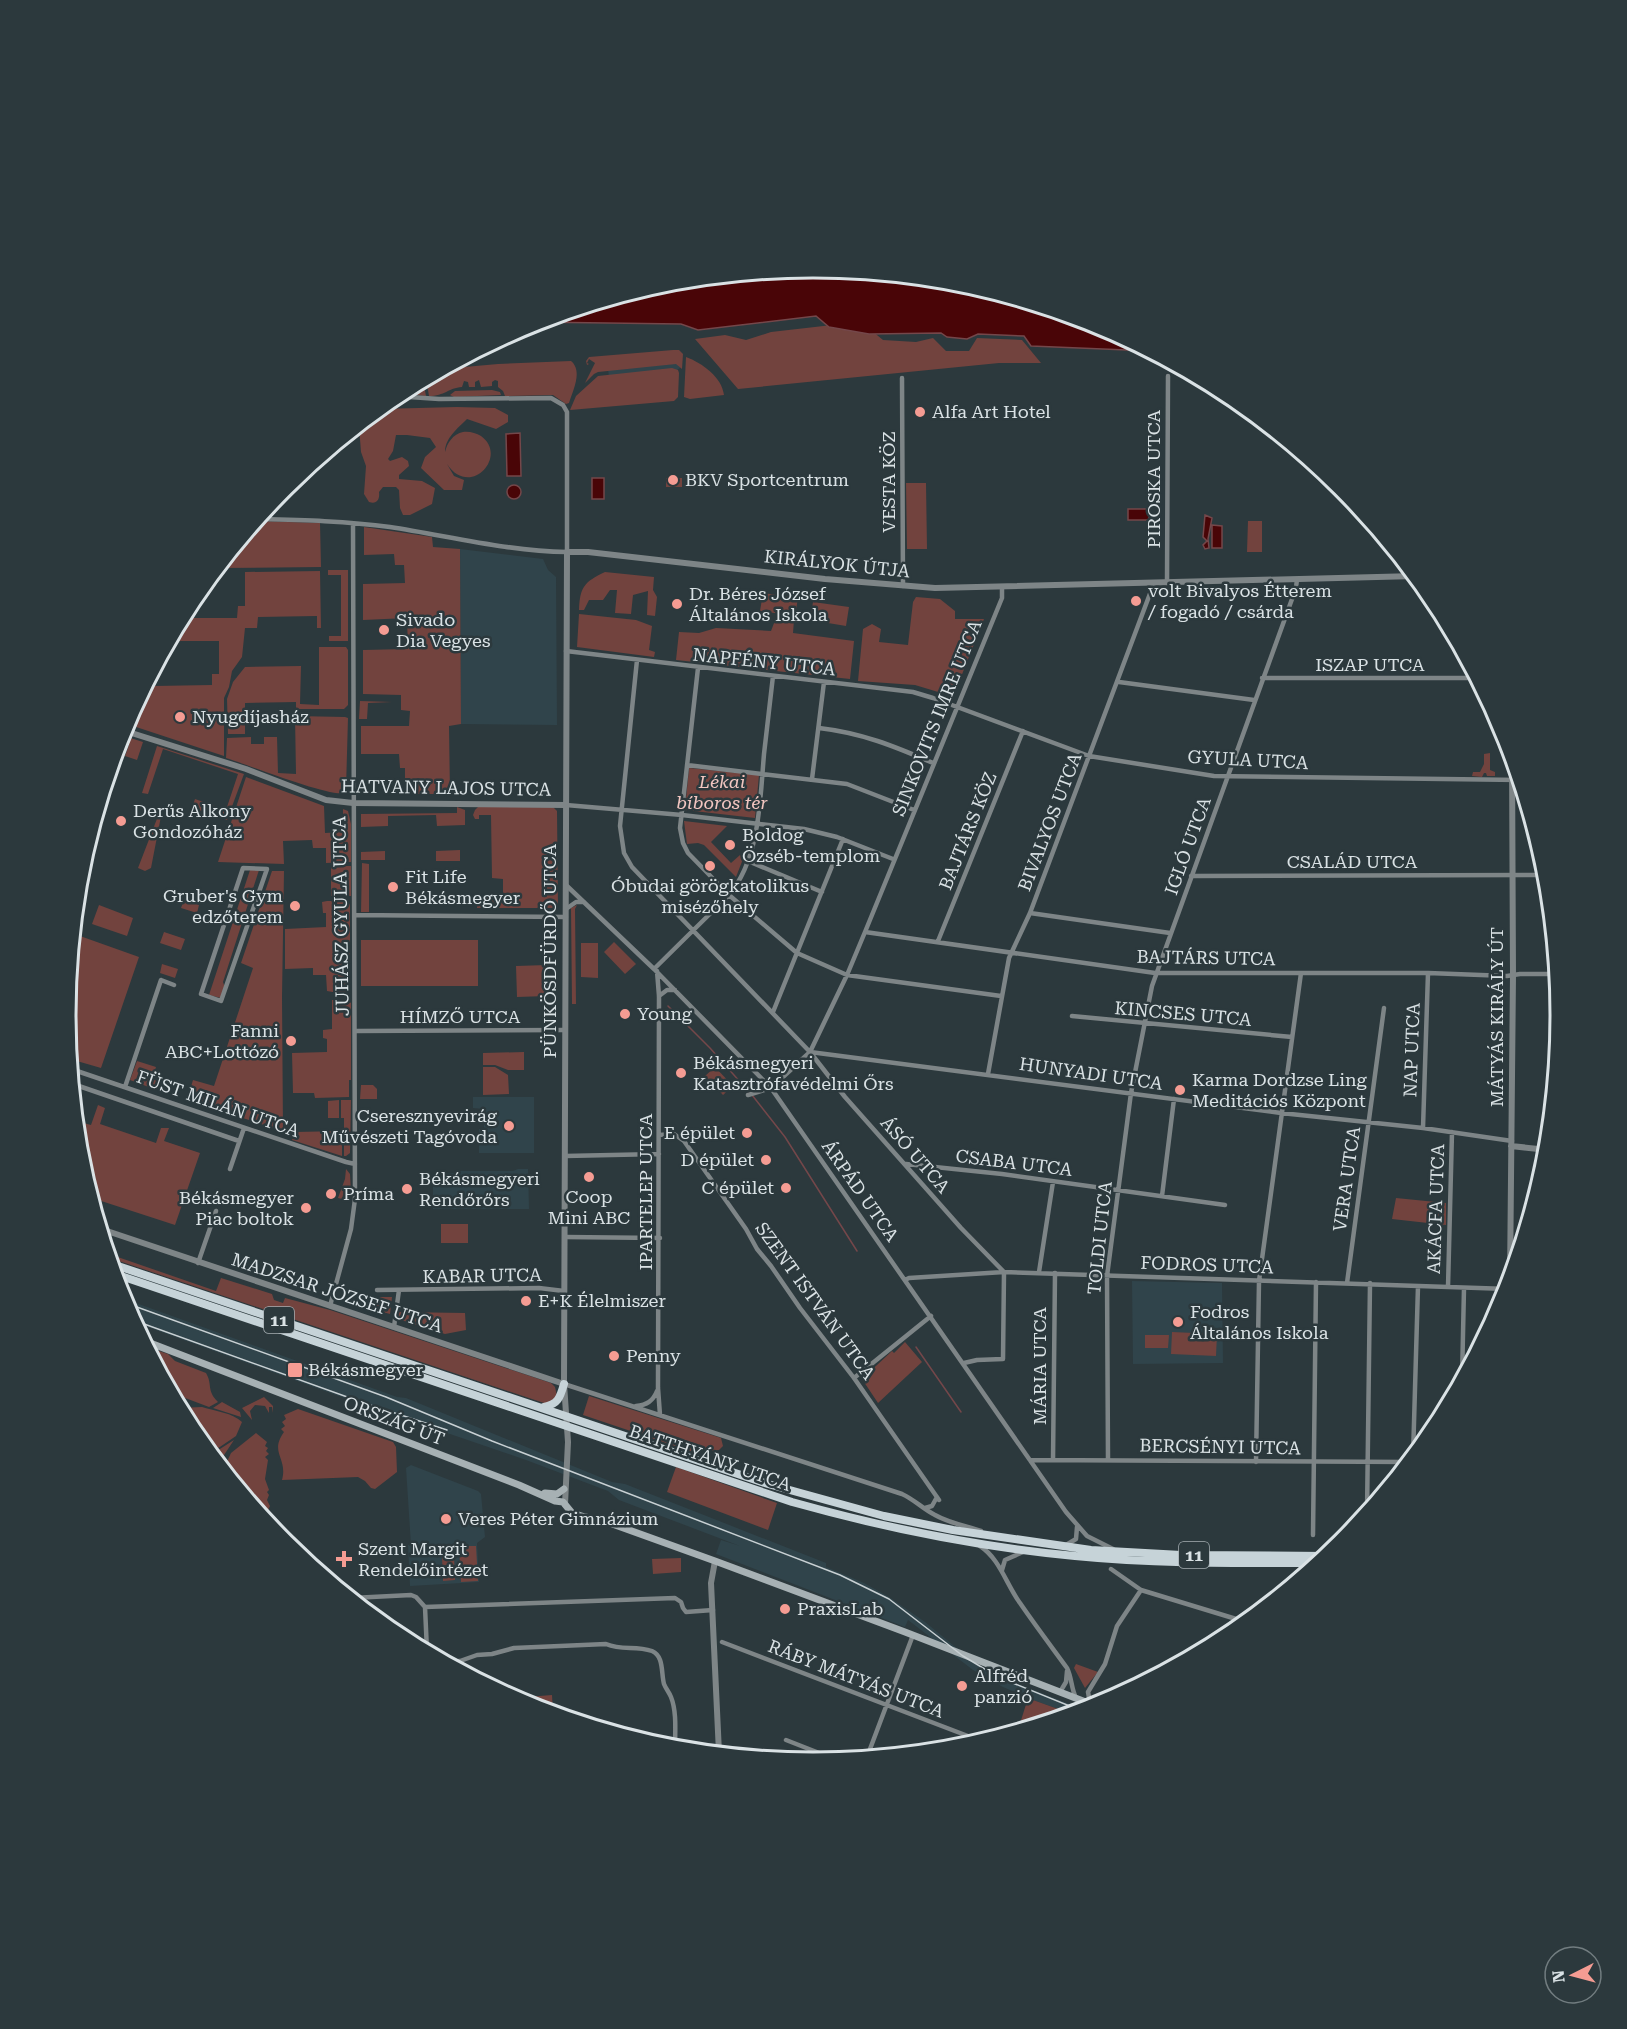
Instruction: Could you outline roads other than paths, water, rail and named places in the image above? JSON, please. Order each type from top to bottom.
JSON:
[{"type":"main road","name":"BATTHYÁNY UTCA","points":[[122,1267],[800,1494],[920,1524],[1064,1547],[1121,1552],[1313,1556]]},
{"type":"main road","name":"BATTHYÁNY UTCA","points":[[126,1278],[792,1502],[922,1533],[1074,1556],[1146,1561],[1306,1563]]},
{"type":"main road","name":"ORSZÁG ÚT","points":[[156,1345],[527,1488],[565,1504],[572,1513],[604,1521],[715,1561],[1082,1700]]},
{"type":"main road","points":[[542,1407],[556,1403],[564,1384]]},
{"type":"main road","points":[[527,1488],[557,1494],[564,1488]]},
{"type":"street","name":"PIROSKA UTCA","points":[[1167,583],[1168,376]]},
{"type":"street","name":"VESTA KÖZ","points":[[902,378],[903,586]]},
{"type":"street","name":"PÜNKÖSDFÜRDŐ UTCA","points":[[412,397],[551,398],[563,405],[567,412],[564,1291],[567,1464],[565,1504]]},
{"type":"street","name":"KIRÁLYOK ÚTJA","points":[[268,520],[390,527],[471,542],[588,552],[903,586],[954,589],[1405,576]]},
{"type":"street","name":"JUHÁSZ GYULA UTCA","points":[[330,1306],[351,1229],[355,1199],[353,524]]},
{"type":"street","name":"IGLÓ UTCA","points":[[1131,1093],[1155,973],[1228,777],[1296,588],[1297,579]]},
{"type":"street","name":"BIVALYOS UTCA","points":[[988,1074],[1009,958],[1030,913],[1119,682],[1154,583]]},
{"type":"street","name":"SINKOVITS IMRE UTCA","points":[[748,1095],[771,1088],[810,1052],[865,932],[1002,597],[1002,588]]},
{"type":"street","name":"NAPFÉNY UTCA","points":[[566,651],[913,692],[956,706]]},
{"type":"street","name":"ÁSÓ UTCA","points":[[637,660],[621,809],[620,837],[628,861],[692,931],[810,1052],[845,1097],[961,1228],[1004,1272]]},
{"type":"street","points":[[698,668],[682,814],[681,833],[685,848],[729,895],[797,953],[847,975],[1001,996]]},
{"type":"street","points":[[656,970],[737,886],[748,861],[763,773],[773,676]]},
{"type":"street","name":"ISZAP UTCA","points":[[1262,678],[1468,678]]},
{"type":"street","points":[[812,779],[824,682]]},
{"type":"street","points":[[1119,682],[1254,700]]},
{"type":"street","name":"GYULA UTCA","points":[[956,706],[1089,756],[1214,776],[1512,780]]},
{"type":"street","points":[[819,728],[847,731],[869,737],[933,763]]},
{"type":"street","name":"BAJTÁRS KÖZ","points":[[938,941],[1023,731]]},
{"type":"street","name":"HATVANY LAJOS UTCA","points":[[133,733],[246,769],[326,800],[353,803],[566,805]]},
{"type":"street","points":[[687,765],[847,784],[914,810]]},
{"type":"street","name":"MÁTYÁS KIRÁLY ÚT","points":[[1510,1254],[1516,793]]},
{"type":"street","points":[[566,805],[682,814],[804,829],[843,839],[893,859]]},
{"type":"street","points":[[773,1012],[843,839]]},
{"type":"street","points":[[748,861],[822,892]]},
{"type":"street","points":[[243,868],[267,869],[233,969],[221,1001],[201,994],[243,868]]},
{"type":"street","name":"CSALÁD UTCA","points":[[1191,876],[1537,875]]},
{"type":"street","name":"ÁRPÁD UTCA","points":[[566,885],[656,970],[771,1088],[1077,1527],[1101,1544],[1121,1552]]},
{"type":"street","points":[[566,909],[576,902],[584,902]]},
{"type":"street","points":[[1030,913],[1170,933]]},
{"type":"street","points":[[355,915],[566,917]]},
{"type":"street","name":"BAJTÁRS UTCA","points":[[865,932],[1155,973],[1549,974]]},
{"type":"street","name":"IPARTELEP UTCA","points":[[656,970],[659,996],[658,1388],[660,1415]]},
{"type":"street","points":[[1256,1462],[1259,1281],[1300,973]]},
{"type":"street","name":"NAP UTCA","points":[[1423,1128],[1428,973]]},
{"type":"street","points":[[125,1087],[161,980],[174,985]]},
{"type":"street","points":[[659,996],[668,990],[675,990]]},
{"type":"street","name":"VERA UTCA","points":[[1347,1283],[1384,1008]]},
{"type":"street","name":"KINCSES UTCA","points":[[1072,1016],[1292,1037]]},
{"type":"street","name":"HÍMZŐ UTCA","points":[[356,1031],[565,1030]]},
{"type":"street","name":"HUNYADI UTCA","points":[[810,1052],[1281,1113],[1423,1128],[1511,1144]]},
{"type":"street","name":"FÜST MILÁN UTCA","points":[[79,1072],[356,1164]]},
{"type":"street","name":"FÜST MILÁN UTCA","points":[[80,1087],[239,1142]]},
{"type":"street","name":"TOLDI UTCA","points":[[1108,1460],[1107,1276],[1131,1093]]},
{"type":"street","points":[[1162,1196],[1174,1099]]},
{"type":"street","points":[[230,1169],[244,1128]]},
{"type":"street","name":"AKÁCFA UTCA","points":[[1448,1287],[1452,1132]]},
{"type":"street","name":"SZENT ISTVÁN UTCA","points":[[659,1135],[674,1134],[684,1140],[746,1228],[757,1249],[854,1378],[938,1498],[932,1506],[925,1508]]},
{"type":"street","points":[[1511,1144],[1538,1148]]},
{"type":"street","points":[[565,1156],[659,1154]]},
{"type":"street","name":"CSABA UTCA","points":[[906,1164],[1225,1205]]},
{"type":"street","points":[[1040,1272],[1053,1182]]},
{"type":"street","points":[[198,1263],[216,1210]]},
{"type":"street","name":"MADZSAR JÓZSEF UTCA","points":[[111,1233],[564,1384]]},
{"type":"street","points":[[565,1237],[660,1238]]},
{"type":"street","points":[[964,1363],[1004,1359],[1004,1272]]},
{"type":"street","name":"FODROS UTCA","points":[[905,1280],[1004,1272],[1040,1272],[1497,1289]]},
{"type":"street","name":"MÁRIA UTCA","points":[[1053,1460],[1055,1273]]},
{"type":"street","points":[[1313,1534],[1316,1282]]},
{"type":"street","points":[[1367,1501],[1370,1283]]},
{"type":"street","points":[[1413,1441],[1418,1286]]},
{"type":"street","name":"KABAR UTCA","points":[[377,1290],[538,1287],[564,1291]]},
{"type":"street","points":[[1462,1363],[1464,1288]]},
{"type":"street","name":"KABAR UTCA","points":[[394,1326],[399,1290]]},
{"type":"street","points":[[854,1378],[931,1316]]},
{"type":"street","name":"BATTHYÁNY UTCA","points":[[564,1384],[902,1494],[943,1519],[995,1536]]},
{"type":"street","points":[[634,1406],[649,1403],[658,1388]]},
{"type":"street","name":"BERCSÉNYI UTCA","points":[[1030,1460],[1399,1462]]},
{"type":"street","points":[[1064,1547],[1076,1539],[1077,1527]]},
{"type":"street","points":[[972,1542],[994,1558],[1020,1603],[1067,1668],[1076,1698]]},
{"type":"street","points":[[1002,1572],[1005,1560],[1015,1554],[1030,1550]]},
{"type":"street","points":[[715,1561],[711,1583],[719,1745]]},
{"type":"street","points":[[1112,1569],[1141,1590],[1235,1619]]},
{"type":"street","points":[[1090,1697],[1088,1692],[1105,1664],[1117,1626],[1141,1590]]},
{"type":"street","points":[[363,1597],[411,1595],[416,1597],[425,1607],[427,1641]]},
{"type":"street","points":[[425,1607],[675,1598],[681,1602],[686,1612],[713,1610]]},
{"type":"street","points":[[870,1749],[912,1635]]},
{"type":"street","name":"RÁBY MÁTYÁS UTCA","points":[[722,1642],[966,1735]]},
{"type":"street","points":[[460,1661],[514,1647],[603,1644],[615,1649],[640,1648],[653,1651],[660,1658],[665,1686],[673,1705],[675,1738]]},
{"type":"street","points":[[1060,1692],[1066,1682],[1067,1668]]},
{"type":"street","points":[[786,1740],[816,1752]]},
{"type":"waterway","points":[[668,1006],[749,1092]]},
{"type":"waterway","points":[[752,1095],[785,1137],[857,1251]]},
{"type":"waterway","points":[[916,1347],[961,1412]]},
{"type":"tram line","points":[[138,1307],[386,1397],[492,1441],[840,1575],[889,1599],[963,1656],[998,1677],[1068,1705]]},
{"type":"tram line","points":[[146,1325],[364,1403],[447,1430]]},
{"type":"place","name":"Alfa Art Hotel","points":[[920,412]]},
{"type":"place","name":"BKV Sportcentrum","points":[[673,480]]},
{"type":"place","name":"volt Bivalyos Étterem / fogadó / csárda","points":[[1136,601]]},
{"type":"place","name":"Dr. Béres József Általános Iskola","points":[[677,604]]},
{"type":"place","name":"Sivado Dia Vegyes","points":[[384,630]]},
{"type":"place","name":"Nyugdíjasház","points":[[180,717]]},
{"type":"place","name":"Derűs Alkony Gondozóház","points":[[121,821]]},
{"type":"place","name":"Boldog Özséb-templom","points":[[730,845]]},
{"type":"place","name":"Óbudai görögkatolikus misézőhely","points":[[710,866]]},
{"type":"place","name":"Fit Life Békásmegyer","points":[[393,887]]},
{"type":"place","name":"Gruber's Gym edzőterem","points":[[295,906]]},
{"type":"place","name":"Young","points":[[625,1014]]},
{"type":"place","name":"Fanni ABC+Lottózó","points":[[291,1041]]},
{"type":"place","name":"Békásmegyeri Katasztrófavédelmi Őrs","points":[[681,1073]]},
{"type":"place","name":"Karma Dordzse Ling Meditációs Központ","points":[[1180,1090]]},
{"type":"place","name":"Cseresznyevirág Művészeti Tagóvoda","points":[[509,1126]]},
{"type":"place","name":"E épület","points":[[747,1133]]},
{"type":"place","name":"D épület","points":[[766,1160]]},
{"type":"place","name":"Coop Mini ABC","points":[[589,1177]]},
{"type":"place","name":"C épület","points":[[786,1188]]},
{"type":"place","name":"Békásmegyeri Rendőrőrs","points":[[407,1189]]},
{"type":"place","name":"Príma","points":[[331,1194]]},
{"type":"place","name":"Békásmegyer Piac boltok","points":[[306,1208]]},
{"type":"place","name":"E+K Élelmiszer","points":[[526,1301]]},
{"type":"place","name":"Fodros Általános Iskola","points":[[1178,1322]]},
{"type":"place","name":"Penny","points":[[614,1356]]},
{"type":"place","name":"Békásmegyer","points":[[295,1370]]},
{"type":"place","name":"Veres Péter Gimnázium","points":[[446,1519]]},
{"type":"place","name":"Szent Margit Rendelőintézet","points":[[344,1559]]},
{"type":"place","name":"PraxisLab","points":[[785,1609]]},
{"type":"place","name":"Alfréd panzió","points":[[962,1686]]},
{"type":"park label","name":"Lékai bíboros tér","points":[[722,792]]}]
